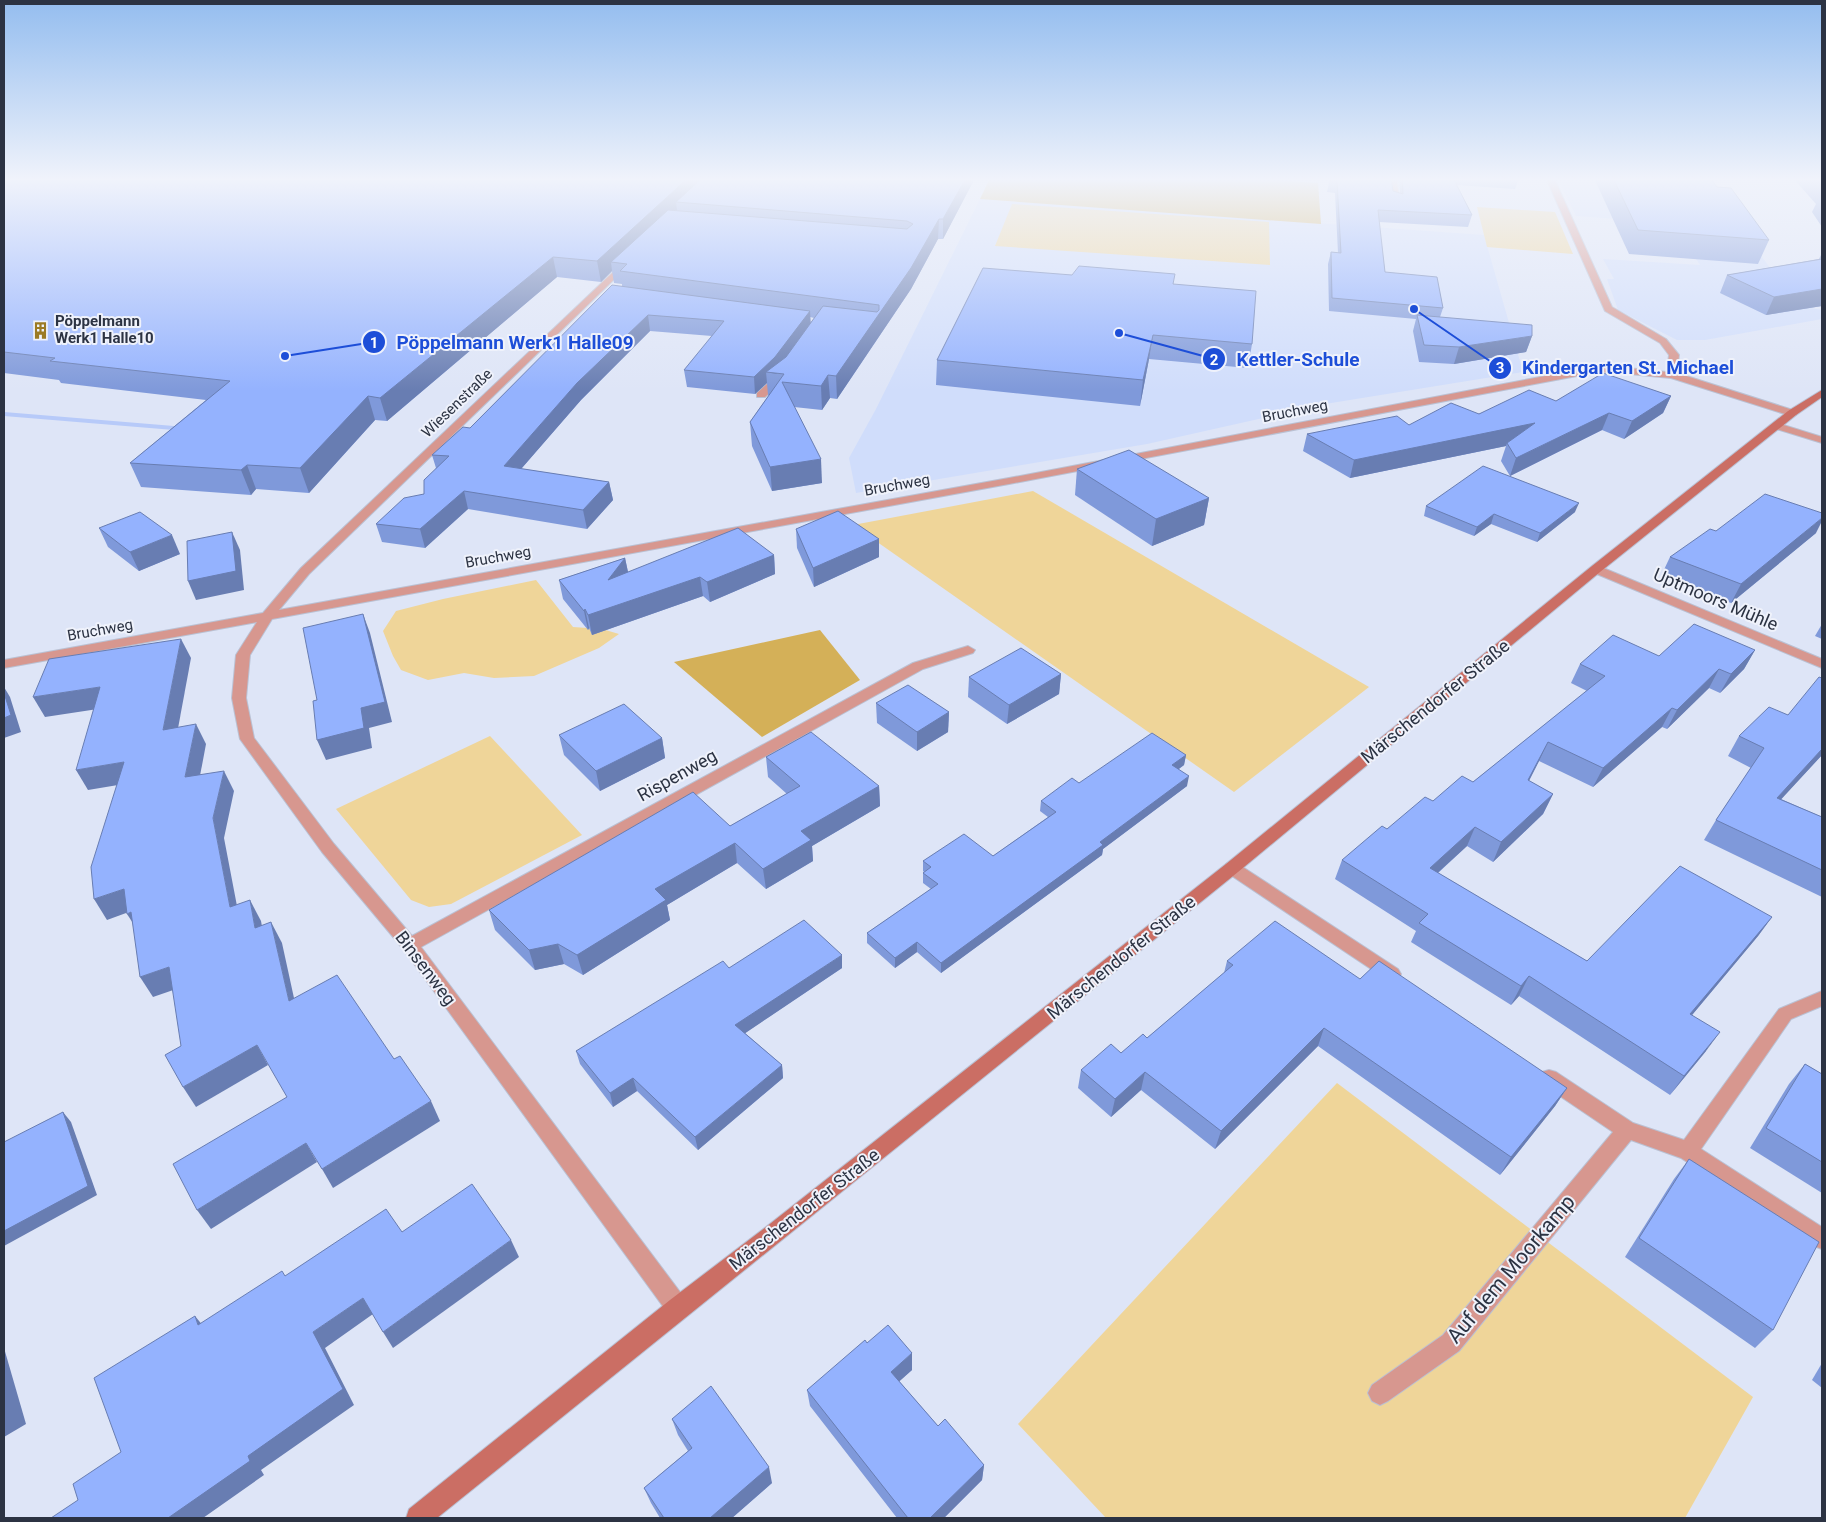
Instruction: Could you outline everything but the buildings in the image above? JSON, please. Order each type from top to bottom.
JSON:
[{"type":"street","points":[[1581,249],[1608,309],[1663,341],[1674,355],[1672,375]]},
{"type":"street","name":"Wiesenstraße","points":[[268,615],[305,571],[600,293],[638,252]]},
{"type":"street","points":[[761,395],[782,377],[787,369]]},
{"type":"street","name":"Bruchweg","points":[[4,664],[1001,483],[1577,373],[1608,369],[1672,375],[1792,413]]},
{"type":"street","name":"Märschendorfer Straße","points":[[418,1518],[678,1308],[1232,868],[1596,569],[1792,413],[1822,393]]},
{"type":"street","points":[[1777,426],[1822,440]]},
{"type":"street","name":"Uptmoors Mühle","points":[[1596,569],[1822,664]]},
{"type":"street","name":"Binsenweg","points":[[268,615],[243,655],[239,698],[247,739],[328,848],[410,945],[678,1308]]},
{"type":"street","name":"Rispenweg","points":[[410,945],[918,666],[968,650]]},
{"type":"street","points":[[1232,868],[1405,983]]},
{"type":"street","points":[[1688,1151],[1785,1014],[1822,998]]},
{"type":"street","points":[[1537,1070],[1627,1130],[1688,1151],[1822,1239]]},
{"type":"street","name":"Auf dem Moorkamp","points":[[1380,1392],[1451,1343],[1627,1130]]},
{"type":"shaded area","points":[[955,249],[1488,249],[1523,372],[1325,404],[1147,444],[856,493],[849,458],[876,409]]},
{"type":"shaded area","points":[[1039,249],[1270,249],[1270,265]]},
{"type":"shaded area","points":[[1512,249],[1571,249],[1573,254]]},
{"type":"shaded area","points":[[1690,249],[1756,249],[1798,306],[1822,310],[1822,319],[1705,340],[1677,340],[1618,310],[1607,279],[1614,279],[1603,259],[1700,265]]},
{"type":"shaded area","points":[[1033,491],[1369,687],[1234,792],[853,525]]},
{"type":"shaded area","points":[[536,580],[573,627],[602,629],[619,634],[599,648],[534,676],[494,678],[464,673],[428,680],[401,670],[383,631],[396,611],[443,599]]},
{"type":"shaded area","points":[[820,630],[860,680],[762,737],[674,662]]},
{"type":"shaded area","points":[[490,736],[582,835],[451,904],[429,907],[411,900],[336,809]]},
{"type":"shaded area","points":[[1337,1083],[1753,1397],[1685,1518],[1106,1518],[1018,1424]]},
{"type":"waterway","points":[[4,414],[186,429]]},
{"type":"place","name":"Kindergarten St. Michael","points":[[1414,309]]},
{"type":"place","name":"Pöppelmann Werk1 Halle10","points":[[41,330]]},
{"type":"place","name":"Kettler-Schule","points":[[1119,333]]},
{"type":"place","name":"Pöppelmann Werk1 Halle09","points":[[285,356]]}]
